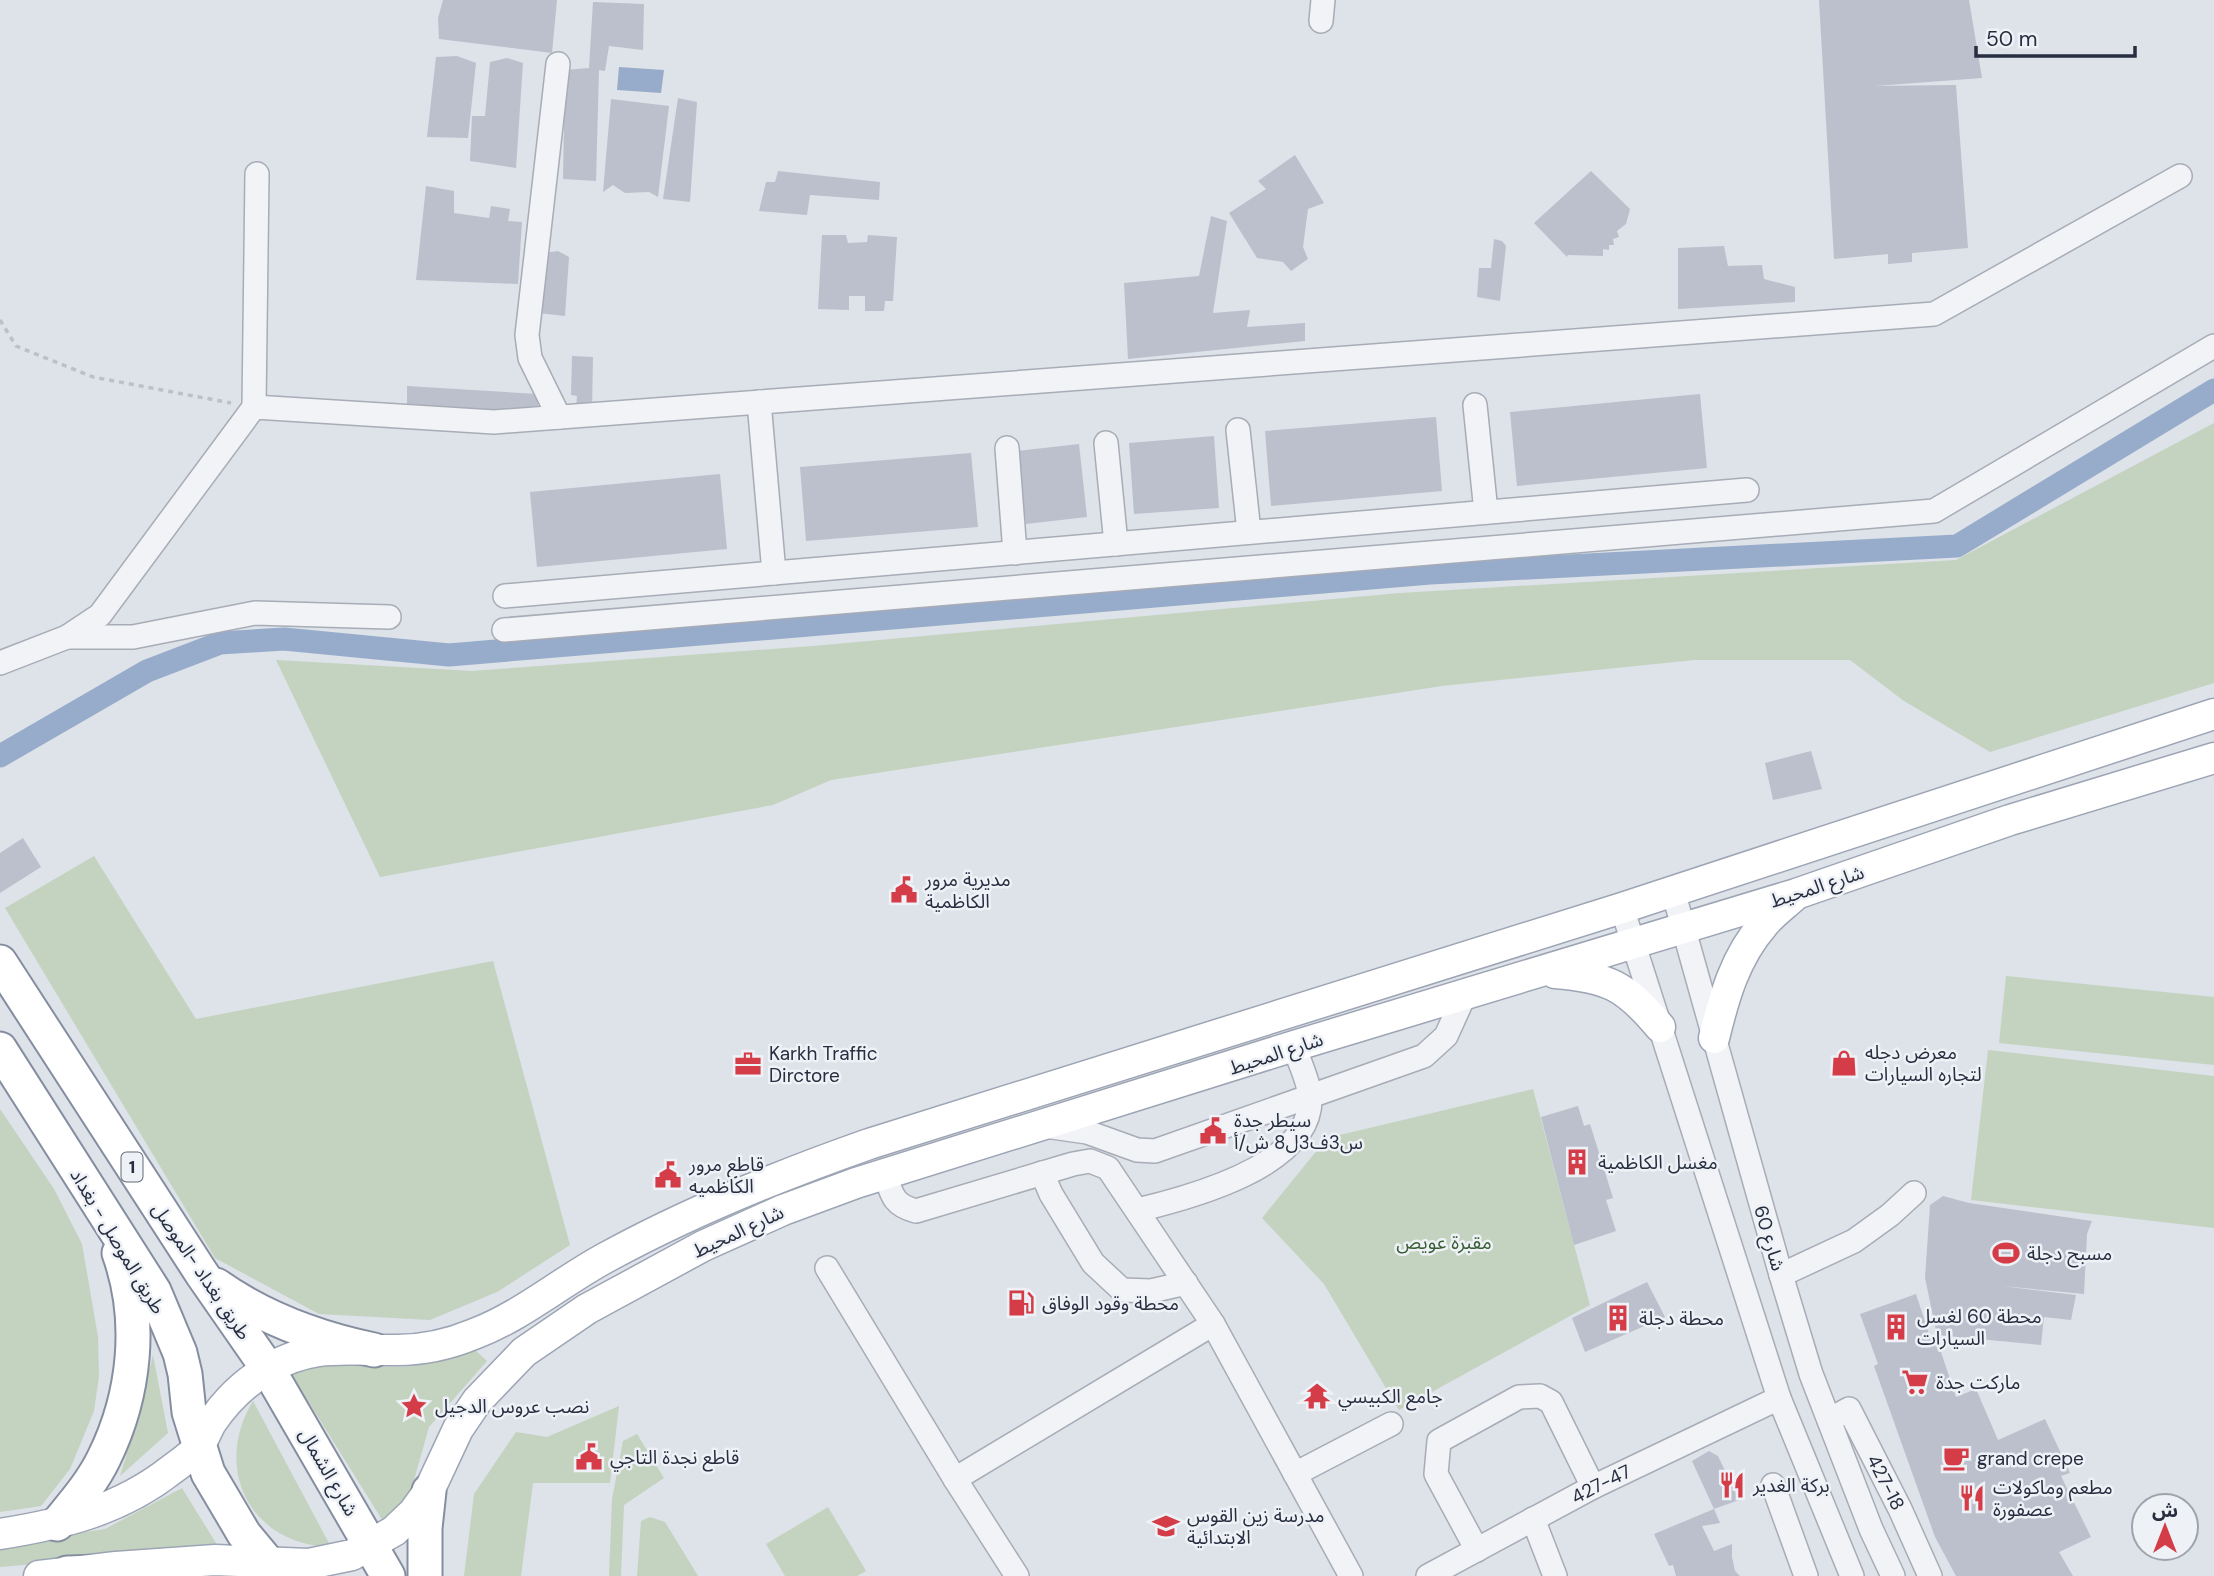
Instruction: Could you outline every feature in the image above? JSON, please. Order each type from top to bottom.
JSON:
[{"type":"highway","name":"طريق بغداد -الموصل","points":[[0,962],[202,1274],[268,1368]]},
{"type":"highway","name":"طريق الموصل - بغداد","points":[[0,1049],[153,1291],[173,1335],[185,1374],[189,1412],[198,1447]]},
{"type":"highway","points":[[57,1524],[83,1493],[104,1460],[119,1423],[130,1384],[133,1345],[124,1266],[110,1229],[91,1194]]},
{"type":"highway","points":[[202,1274],[233,1297],[300,1331],[374,1350]]},
{"type":"highway","name":"شارع الشمال","points":[[268,1368],[388,1576]]},
{"type":"highway","points":[[198,1447],[223,1501],[272,1569]]},
{"type":"highway","points":[[425,1576],[425,1528],[429,1491]]},
{"type":"highway","points":[[53,1575],[113,1573],[158,1576]]},
{"type":"main road","name":"شارع المحيط","points":[[0,1534],[83,1517],[133,1496],[156,1482],[198,1447],[227,1402],[246,1383],[268,1368],[309,1352],[330,1348],[425,1348],[474,1335],[497,1324],[605,1258],[664,1227],[729,1196],[810,1165],[869,1144],[1622,908],[2214,714]]},
{"type":"main road","name":"شارع المحيط","points":[[53,1575],[215,1560],[272,1569],[341,1558],[372,1546],[394,1531],[413,1513],[429,1491],[458,1429],[477,1401],[524,1352],[587,1309],[703,1246],[782,1210],[885,1174],[1288,1048],[1796,894],[2010,820],[2214,758]]},
{"type":"main road","points":[[1714,1038],[1725,991],[1744,953],[1764,924],[1796,894]]},
{"type":"main road","points":[[1537,972],[1587,975],[1617,985],[1641,1003],[1660,1027]]},
{"type":"main road","points":[[1268,1018],[1269,1037],[1275,1045],[1288,1048]]},
{"type":"main road","points":[[1230,1031],[1240,1046],[1236,1065]]},
{"type":"street","points":[[558,65],[527,335],[530,358],[559,417]]},
{"type":"street","points":[[0,663],[66,637],[100,615],[254,407],[257,174]]},
{"type":"street","points":[[254,407],[494,422],[1934,314],[2180,176]]},
{"type":"street","points":[[504,630],[1934,510],[2214,346]]},
{"type":"street","points":[[759,402],[774,573]]},
{"type":"street","points":[[1475,405],[1486,512]]},
{"type":"street","points":[[1238,430],[1249,533]]},
{"type":"street","points":[[1107,443],[1116,544]]},
{"type":"street","points":[[1007,448],[1015,553]]},
{"type":"street","points":[[505,596],[1747,490]]},
{"type":"street","points":[[66,637],[133,636],[255,613],[389,617]]},
{"type":"street","name":"شارع 60","points":[[1673,891],[1811,1374],[1871,1529],[1893,1576]]},
{"type":"street","name":"شارع 60","points":[[1622,908],[1779,1398],[1852,1576]]},
{"type":"street","points":[[1042,1125],[1087,1132],[1137,1150],[1155,1150],[1414,1060],[1432,1050],[1446,1036],[1465,994]]},
{"type":"street","points":[[1138,1210],[1210,1190],[1278,1156],[1300,1129],[1310,1096],[1288,1048]]},
{"type":"street","points":[[885,1174],[893,1198],[902,1208],[916,1211],[1081,1162],[1100,1163],[1114,1174],[1213,1324],[1351,1576]]},
{"type":"street","points":[[1042,1173],[1051,1194],[1093,1263],[1122,1290],[1151,1291],[1186,1283]]},
{"type":"street","points":[[1781,1275],[1854,1241],[1914,1193]]},
{"type":"street","points":[[827,1268],[1017,1576]]},
{"type":"street","points":[[955,1479],[1213,1324]]},
{"type":"street","points":[[1477,1550],[1436,1474],[1439,1441],[1519,1397],[1540,1396],[1551,1402],[1593,1487]]},
{"type":"street","name":"427-47","points":[[1428,1576],[1593,1487],[1779,1398]]},
{"type":"street","name":"427-18","points":[[1829,1420],[1849,1409],[1900,1509],[1930,1576]]},
{"type":"street","points":[[1295,1474],[1391,1424]]},
{"type":"street","points":[[1773,1485],[1806,1576]]},
{"type":"street","points":[[1533,1519],[1555,1576]]},
{"type":"path","points":[[0,320],[16,346],[93,377],[254,407]]},
{"type":"green space","points":[[2214,423],[2214,683],[1990,752],[1904,701],[1850,660],[1694,660],[1442,686],[831,780],[773,805],[380,877],[276,660],[472,671],[813,646],[1400,593],[1956,560]]},
{"type":"green space","points":[[94,856],[196,1019],[493,961],[570,1245],[497,1292],[430,1320],[319,1314],[215,1258],[5,908]]},
{"type":"green space","points":[[2006,976],[2214,997],[2214,1065],[1999,1043]]},
{"type":"green space","points":[[1988,1050],[2214,1076],[2214,1228],[1971,1200]]},
{"type":"green space","name":"مقبرة عويص","points":[[1533,1089],[1590,1305],[1399,1410],[1324,1284],[1262,1218],[1327,1138]]},
{"type":"green space","points":[[0,1109],[54,1189],[82,1244],[98,1337],[99,1376],[94,1411],[70,1469],[41,1506],[0,1512]]},
{"type":"green space","points":[[474,1349],[487,1361],[429,1427],[410,1494],[386,1526],[290,1372],[330,1366],[419,1365]]},
{"type":"green space","points":[[153,1355],[168,1433],[120,1476],[137,1420]]},
{"type":"green space","points":[[253,1401],[331,1547],[303,1543],[279,1533],[260,1518],[246,1498],[238,1476],[236,1452],[241,1426]]},
{"type":"green space","points":[[619,1406],[610,1483],[533,1483],[521,1576],[464,1576],[474,1494],[516,1432],[547,1437]]},
{"type":"green space","points":[[637,1434],[664,1478],[624,1505],[621,1576],[609,1576],[612,1499],[623,1441]]},
{"type":"green space","points":[[182,1488],[219,1548],[0,1567],[0,1545],[105,1529]]},
{"type":"green space","points":[[828,1507],[866,1571],[857,1576],[785,1576],[766,1544]]},
{"type":"green space","points":[[650,1517],[665,1522],[698,1576],[637,1576],[641,1521]]},
{"type":"water","points":[[619,67],[664,70],[661,93],[617,90]]},
{"type":"building","points":[[443,0],[557,0],[552,53],[439,39],[438,18]]},
{"type":"building","points":[[1819,0],[1969,0],[1982,78],[1875,86],[1956,85],[1968,248],[1912,253],[1912,262],[1888,264],[1888,254],[1834,259]]},
{"type":"building","points":[[593,2],[644,4],[643,50],[609,46],[605,71],[599,70],[596,181],[563,179],[565,70],[589,68]]},
{"type":"building","points":[[457,56],[476,63],[468,138],[427,137],[436,57]]},
{"type":"building","points":[[507,58],[523,63],[516,168],[470,161],[472,116],[485,116],[490,62]]},
{"type":"building","points":[[678,98],[697,102],[690,202],[663,199]]},
{"type":"building","points":[[611,99],[669,106],[658,197],[649,192],[625,193],[613,185],[603,192]]},
{"type":"building","points":[[1295,155],[1324,203],[1308,209],[1303,247],[1308,259],[1291,271],[1283,262],[1257,258],[1229,213],[1266,189],[1258,181]]},
{"type":"building","points":[[778,171],[880,182],[879,200],[810,195],[807,215],[759,211],[766,182],[775,182]]},
{"type":"building","points":[[1591,171],[1630,209],[1626,224],[1617,231],[1619,237],[1613,239],[1614,245],[1609,245],[1609,250],[1603,249],[1603,256],[1567,257],[1534,223]]},
{"type":"building","points":[[426,186],[454,191],[454,213],[489,218],[491,206],[510,209],[508,221],[522,222],[518,284],[416,280]]},
{"type":"building","points":[[1211,216],[1227,221],[1213,313],[1250,310],[1247,327],[1305,323],[1305,341],[1128,359],[1124,283],[1199,276]]},
{"type":"building","points":[[822,235],[846,235],[848,243],[867,242],[868,235],[897,237],[893,301],[885,301],[884,311],[865,311],[865,296],[849,296],[849,310],[818,309]]},
{"type":"building","points":[[1494,239],[1502,241],[1506,246],[1500,301],[1477,297],[1479,268],[1491,268]]},
{"type":"building","points":[[1724,246],[1728,266],[1762,265],[1764,279],[1795,287],[1795,302],[1678,309],[1678,248]]},
{"type":"building","points":[[558,251],[569,257],[565,316],[538,313],[543,253]]},
{"type":"building","points":[[572,356],[593,357],[592,410],[576,409],[577,396],[571,395]]},
{"type":"building","points":[[407,386],[538,394],[538,408],[530,414],[407,408]]},
{"type":"building","points":[[1700,394],[1707,468],[1517,486],[1510,412]]},
{"type":"building","points":[[1436,417],[1442,491],[1271,506],[1265,431]]},
{"type":"building","points":[[1214,436],[1219,508],[1134,514],[1129,443]]},
{"type":"building","points":[[1079,444],[1087,517],[1026,524],[1017,451]]},
{"type":"building","points":[[971,453],[978,527],[806,541],[800,467]]},
{"type":"building","points":[[720,474],[727,549],[537,567],[530,492]]},
{"type":"building","points":[[1811,751],[1822,789],[1773,800],[1765,763]]},
{"type":"building","points":[[23,838],[41,867],[0,893],[0,853]]},
{"type":"building","name":"مغسل الكاظمية","points":[[1578,1106],[1584,1126],[1590,1124],[1613,1198],[1606,1200],[1616,1231],[1574,1245],[1541,1117]]},
{"type":"building","name":"مسبح دجلة","points":[[1943,1196],[1969,1203],[2092,1221],[2087,1234],[2084,1294],[2002,1286],[2076,1295],[2071,1320],[2044,1317],[2041,1345],[1937,1335],[1925,1278],[1930,1205]]},
{"type":"building","name":"محطة دجلة","points":[[1647,1282],[1665,1317],[1585,1352],[1572,1318]]},
{"type":"building","points":[[1916,1294],[1931,1340],[1936,1337],[1956,1397],[1976,1389],[1998,1440],[2045,1419],[2070,1473],[2061,1476],[2091,1537],[2059,1552],[2073,1576],[1956,1576],[1935,1537],[1874,1366],[1878,1364],[1860,1314]]},
{"type":"building","points":[[1709,1451],[1718,1456],[1739,1500],[1714,1509],[1692,1461]]},
{"type":"building","points":[[1714,1509],[1720,1523],[1702,1526],[1714,1551],[1732,1544],[1735,1571],[1740,1576],[1676,1576],[1673,1565],[1669,1566],[1654,1534]]},
{"type":"waterway","points":[[0,756],[147,671],[220,643],[284,639],[449,655],[1430,573],[1957,546],[2214,390]]},
{"type":"place","name":"مديرية مرور الكاظمية","points":[[904,890]]},
{"type":"place","name":"معرض دجله لتجاره السيارات","points":[[1844,1063]]},
{"type":"place","name":"Karkh Traffic Dirctore","points":[[748,1064]]},
{"type":"place","name":"سيطر جدة س3ف3ل8 ش/أ","points":[[1213,1131]]},
{"type":"place","name":"مغسل الكاظمية","points":[[1577,1162]]},
{"type":"place","name":"قاطع مرور الكاظميه","points":[[668,1175]]},
{"type":"place","name":"مسبح دجلة","points":[[2006,1253]]},
{"type":"place","name":"محطة وقود الوفاق","points":[[1021,1303]]},
{"type":"place","name":"محطة دجلة","points":[[1618,1318]]},
{"type":"place","name":"محطة 60 لغسل السيارات","points":[[1896,1327]]},
{"type":"place","name":"ماركت جدة","points":[[1915,1382]]},
{"type":"place","name":"جامع الكبيسي","points":[[1317,1396]]},
{"type":"place","name":"نصب عروس الدجيل","points":[[414,1406]]},
{"type":"place","name":"قاطع نجدة التاجي","points":[[589,1457]]},
{"type":"place","name":"grand crepe","points":[[1956,1458]]},
{"type":"place","name":"بركة الغدير","points":[[1732,1485]]},
{"type":"place","name":"مطعم وماكولات عصفورة","points":[[1972,1498]]},
{"type":"place","name":"مدرسة زين القوس الابتدائية","points":[[1166,1526]]}]
